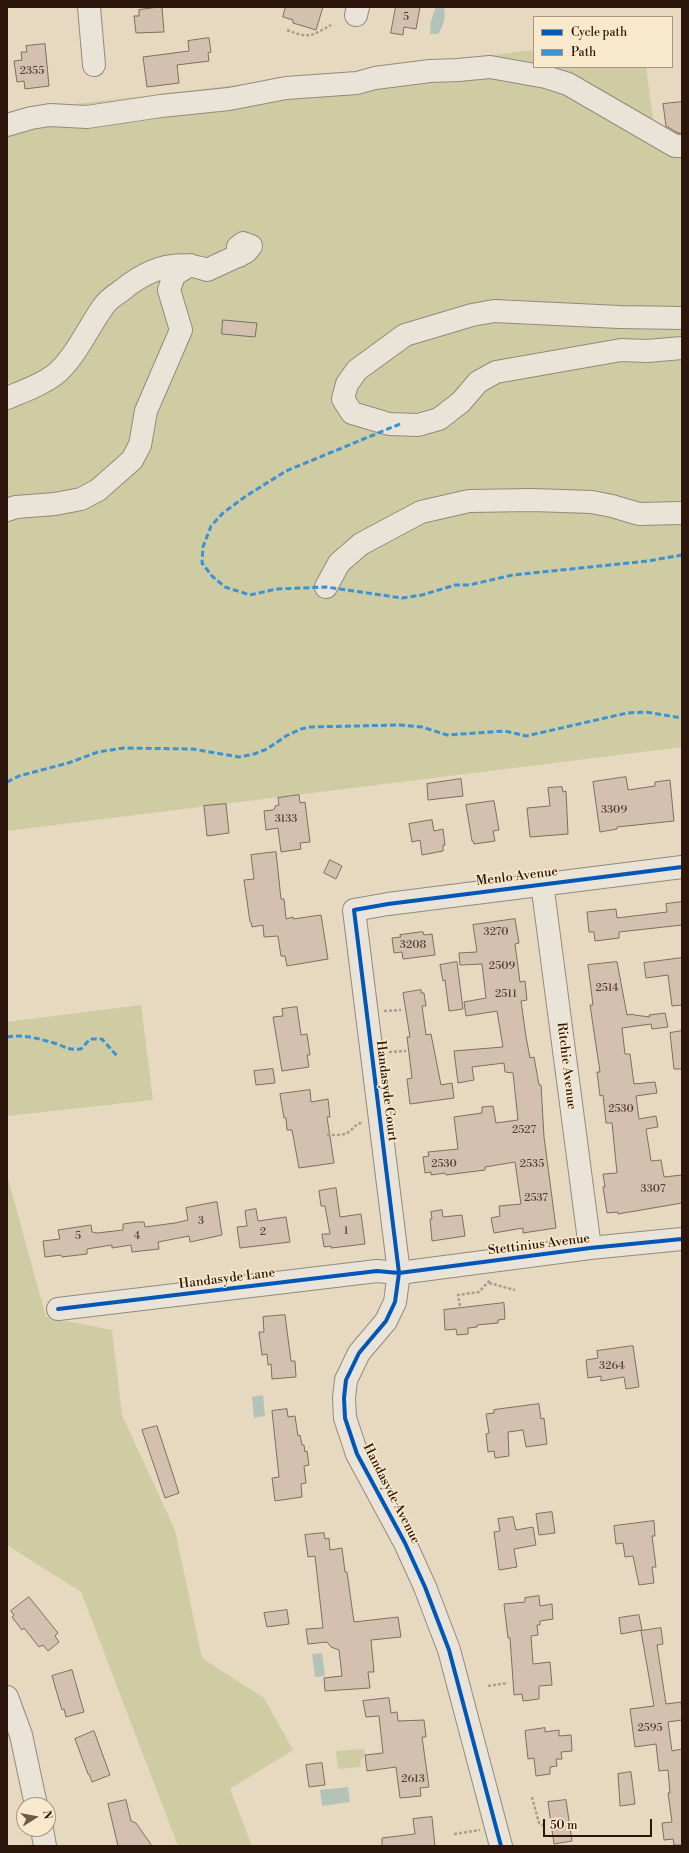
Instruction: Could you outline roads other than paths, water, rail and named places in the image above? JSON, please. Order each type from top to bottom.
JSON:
[{"type":"street","points":[[89,7],[94,65]]},
{"type":"street","points":[[7,125],[31,118],[50,115],[87,117],[161,106],[229,99],[286,88],[357,83],[375,78],[430,71],[458,70],[490,66],[568,84],[675,146],[682,146]]},
{"type":"street","points":[[7,398],[44,382],[58,372],[74,352],[104,305],[135,279],[154,269],[170,265],[195,265],[207,270],[238,256]]},
{"type":"street","points":[[7,510],[16,507],[55,504],[81,499],[98,490],[132,460],[140,445],[146,411],[181,330],[169,290],[174,276],[190,265]]},
{"type":"street","points":[[682,318],[619,317],[494,311],[472,315],[405,335],[357,370],[347,384],[343,399],[352,413],[389,424],[418,425],[439,420],[460,402],[478,382],[496,372],[621,350],[647,351],[682,348]]},
{"type":"street","points":[[326,588],[339,563],[362,544],[421,512],[469,501],[532,500],[592,502],[639,514],[682,513]]},
{"type":"street","name":"Menlo Avenue","points":[[354,910],[542,883],[682,867]]},
{"type":"street","name":"Ritchie Avenue","points":[[542,883],[590,1248]]},
{"type":"street","name":"Handasyde Court","points":[[354,910],[399,1273]]},
{"type":"street","name":"Stettinius Avenue","points":[[399,1273],[590,1248],[682,1239]]},
{"type":"street","name":"Handasyde Lane","points":[[58,1309],[377,1271],[399,1273]]},
{"type":"street","name":"Handasyde Avenue","points":[[399,1273],[394,1302],[386,1321],[359,1353],[346,1380],[344,1398],[345,1418],[357,1454],[405,1543],[425,1588],[449,1650],[498,1836]]},
{"type":"street","points":[[7,1697],[21,1735],[34,1797]]}]
